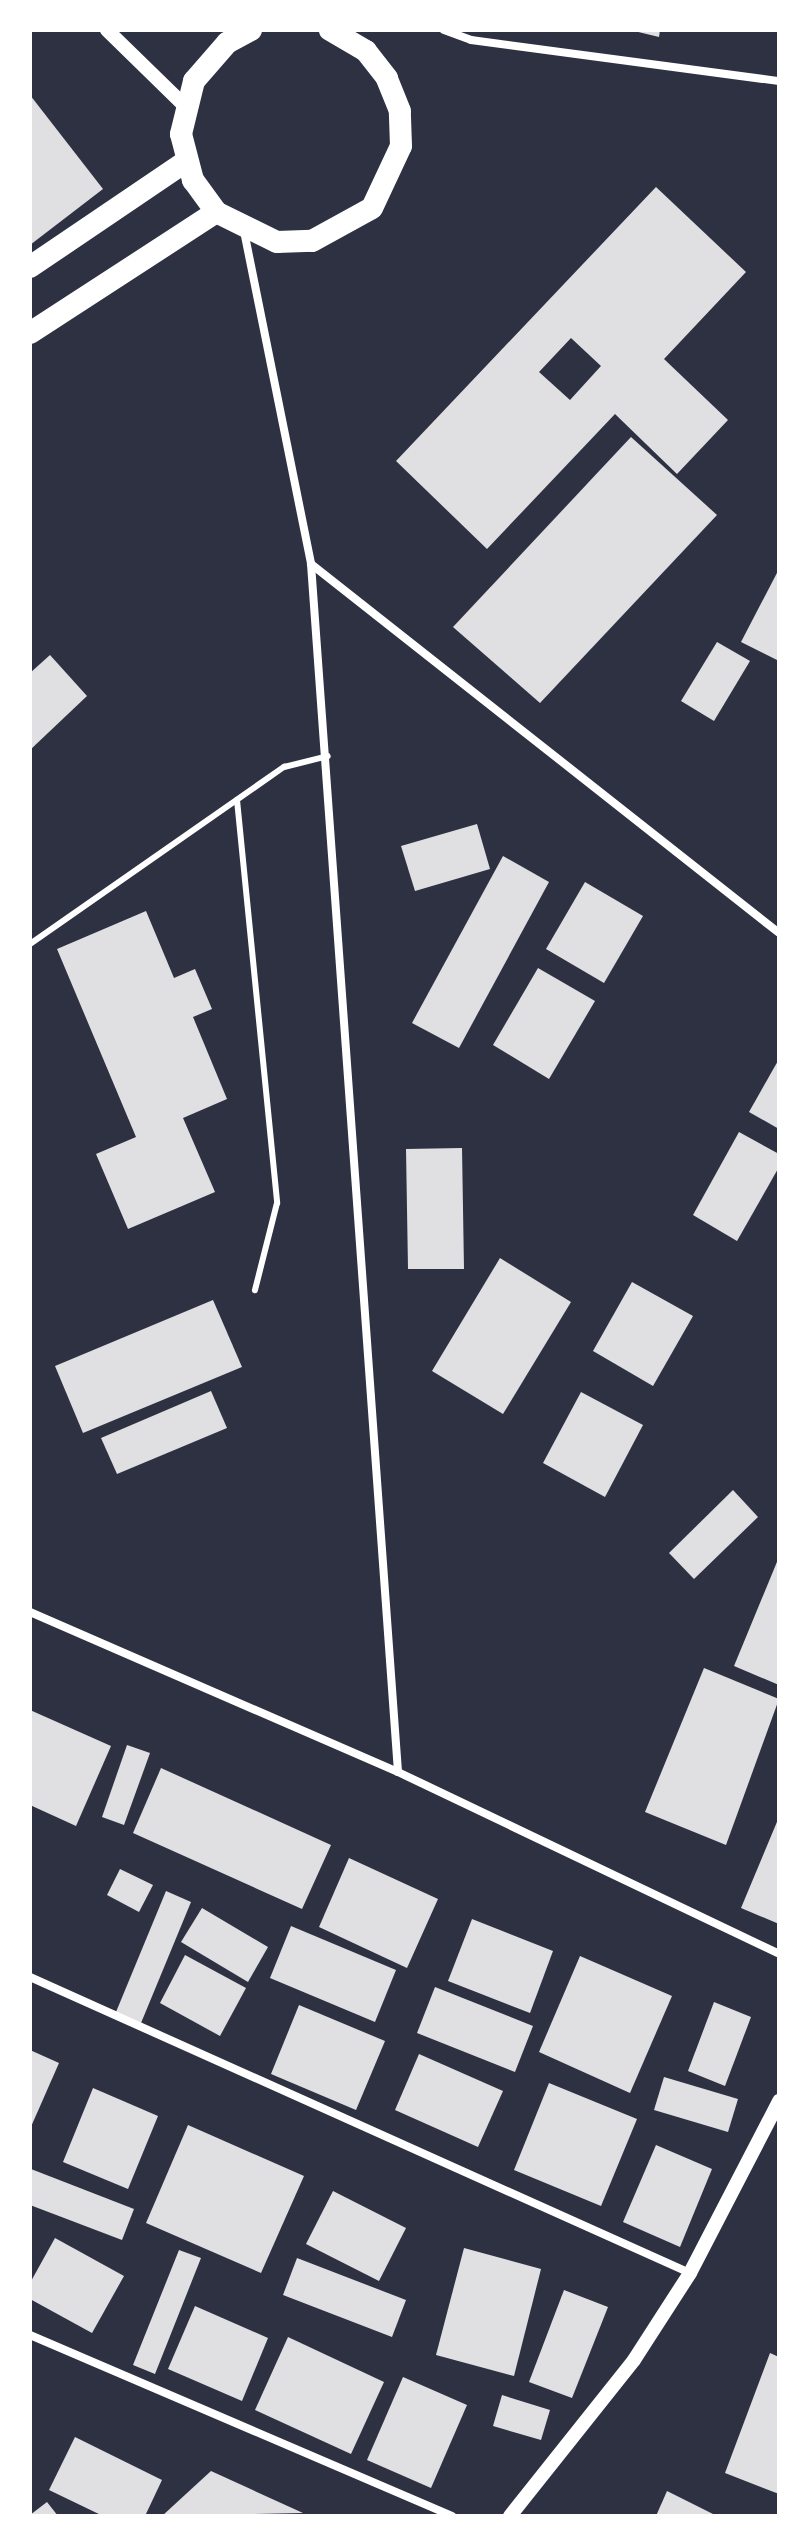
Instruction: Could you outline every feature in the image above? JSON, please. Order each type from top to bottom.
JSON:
[{"type":"highway","points":[[250,30],[209,60],[185,106],[185,162],[216,212],[244,231],[312,241],[345,229],[379,199],[401,146],[400,111],[367,41],[330,30]]},
{"type":"highway","points":[[30,267],[185,162]]},
{"type":"highway","points":[[30,333],[216,212]]},
{"type":"street","points":[[107,30],[185,106]]},
{"type":"street","points":[[444,30],[471,40],[779,81]]},
{"type":"street","points":[[244,231],[311,564],[328,756],[398,1772]]},
{"type":"street","points":[[311,564],[779,933]]},
{"type":"street","points":[[30,1612],[398,1772],[779,1954]]},
{"type":"street","points":[[30,1977],[690,2273]]},
{"type":"street","points":[[510,2516],[625,2371],[690,2273],[779,2101]]},
{"type":"street","points":[[30,2335],[452,2516]]},
{"type":"lane","points":[[30,944],[284,767],[328,756]]},
{"type":"lane","points":[[237,800],[277,1203],[255,1290]]},
{"type":"building","points":[[630,30],[660,30],[659,37]]},
{"type":"building","points":[[30,95],[103,189],[30,245]]},
{"type":"building","points":[[656,187],[746,272],[664,359],[728,420],[677,474],[615,414],[487,549],[396,461]],"holes":[[[571,338],[601,366],[570,400],[539,372]]]},
{"type":"building","points":[[631,437],[717,515],[540,703],[453,627]]},
{"type":"building","points":[[779,569],[779,661],[741,642]]},
{"type":"building","points":[[717,642],[750,661],[714,721],[681,701]]},
{"type":"building","points":[[50,655],[87,696],[30,750],[30,673]]},
{"type":"building","points":[[477,824],[490,869],[415,891],[401,846]]},
{"type":"building","points":[[503,856],[549,882],[459,1048],[412,1023]]},
{"type":"building","points":[[585,882],[643,916],[604,983],[546,949]]},
{"type":"building","points":[[146,911],[174,978],[195,969],[212,1009],[193,1017],[227,1099],[183,1118],[215,1192],[128,1229],[96,1154],[136,1137],[57,949]]},
{"type":"building","points":[[538,968],[595,1001],[549,1079],[493,1045]]},
{"type":"building","points":[[779,1059],[779,1129],[749,1112]]},
{"type":"building","points":[[739,1132],[779,1154],[779,1167],[737,1241],[693,1215]]},
{"type":"building","points":[[462,1148],[464,1269],[408,1269],[406,1149]]},
{"type":"building","points":[[500,1258],[571,1302],[503,1414],[432,1371]]},
{"type":"building","points":[[632,1282],[693,1316],[653,1386],[593,1351]]},
{"type":"building","points":[[213,1300],[242,1367],[83,1433],[55,1366]]},
{"type":"building","points":[[211,1391],[227,1428],[117,1474],[101,1438]]},
{"type":"building","points":[[581,1392],[643,1425],[605,1497],[543,1463]]},
{"type":"building","points":[[733,1490],[758,1517],[694,1579],[669,1553]]},
{"type":"building","points":[[779,1557],[779,1685],[734,1666]]},
{"type":"building","points":[[704,1668],[779,1699],[726,1845],[645,1812]]},
{"type":"building","points":[[30,1710],[111,1746],[76,1826],[30,1805]]},
{"type":"building","points":[[127,1745],[150,1753],[124,1825],[102,1817]]},
{"type":"building","points":[[161,1768],[331,1845],[302,1909],[133,1833]]},
{"type":"building","points":[[779,1817],[779,1924],[741,1908]]},
{"type":"building","points":[[349,1858],[438,1899],[407,1968],[319,1927]]},
{"type":"building","points":[[120,1869],[153,1885],[139,1912],[107,1895]]},
{"type":"building","points":[[166,1891],[191,1902],[141,2023],[116,2012]]},
{"type":"building","points":[[202,1908],[268,1947],[248,1982],[181,1942]]},
{"type":"building","points":[[472,1919],[553,1951],[530,2013],[448,1981]]},
{"type":"building","points":[[291,1926],[396,1970],[375,2022],[270,1978]]},
{"type":"building","points":[[185,1955],[246,1988],[220,2036],[160,2003]]},
{"type":"building","points":[[580,1956],[672,1996],[630,2093],[539,2052]]},
{"type":"building","points":[[435,1987],[533,2026],[515,2072],[417,2033]]},
{"type":"building","points":[[714,2002],[751,2017],[725,2086],[688,2071]]},
{"type":"building","points":[[299,2005],[385,2041],[356,2110],[271,2074]]},
{"type":"building","points":[[30,2050],[59,2063],[30,2129]]},
{"type":"building","points":[[419,2054],[503,2091],[478,2147],[395,2110]]},
{"type":"building","points":[[664,2077],[738,2099],[728,2132],[654,2110]]},
{"type":"building","points":[[549,2083],[637,2119],[601,2206],[514,2170]]},
{"type":"building","points":[[93,2088],[158,2116],[128,2189],[63,2162]]},
{"type":"building","points":[[188,2125],[304,2176],[261,2273],[146,2223]]},
{"type":"building","points":[[656,2145],[712,2169],[680,2247],[623,2222]]},
{"type":"building","points":[[31,2169],[134,2209],[122,2240],[30,2205]]},
{"type":"building","points":[[333,2191],[406,2228],[379,2281],[306,2244]]},
{"type":"building","points":[[55,2238],[124,2276],[92,2333],[30,2299],[30,2283]]},
{"type":"building","points":[[464,2248],[541,2269],[514,2376],[436,2355]]},
{"type":"building","points":[[179,2250],[201,2258],[155,2374],[133,2365]]},
{"type":"building","points":[[297,2258],[406,2300],[392,2337],[283,2295]]},
{"type":"building","points":[[564,2290],[608,2307],[572,2398],[529,2382]]},
{"type":"building","points":[[195,2306],[268,2338],[242,2401],[168,2369]]},
{"type":"building","points":[[288,2337],[384,2382],[351,2454],[255,2410]]},
{"type":"building","points":[[770,2353],[779,2357],[779,2494],[725,2473]]},
{"type":"building","points":[[403,2377],[467,2405],[431,2488],[367,2460]]},
{"type":"building","points":[[502,2395],[550,2410],[541,2440],[493,2426]]},
{"type":"building","points":[[75,2437],[162,2480],[145,2516],[103,2516],[49,2490]]},
{"type":"building","points":[[211,2471],[303,2513],[162,2516]]},
{"type":"building","points":[[667,2491],[717,2516],[656,2516]]},
{"type":"building","points":[[47,2502],[58,2516],[30,2516],[30,2515]]}]
